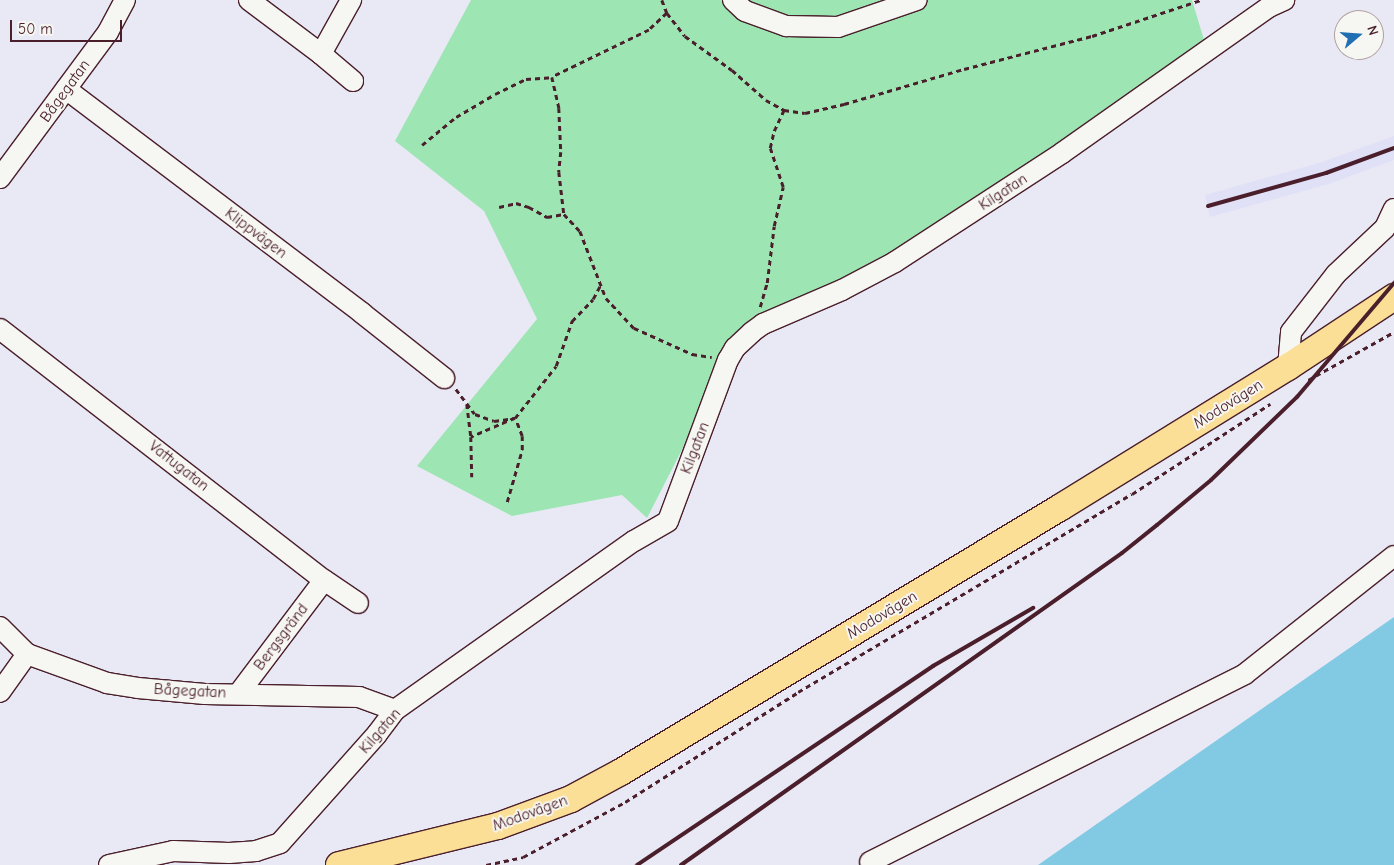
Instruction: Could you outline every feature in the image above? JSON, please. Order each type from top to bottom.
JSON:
[{"type":"main road","name":"Modovägen","points":[[340,865],[498,826],[571,799],[621,772],[1297,374],[1394,297]]},
{"type":"street","name":"Bågegatan","points":[[0,178],[108,32],[125,0]]},
{"type":"street","points":[[249,0],[353,80]]},
{"type":"street","points":[[321,54],[351,0]]},
{"type":"street","points":[[733,0],[745,11],[786,26],[838,27],[918,0]]},
{"type":"street","name":"Kilgatan","points":[[109,865],[173,851],[256,852],[280,843],[377,734],[395,710],[634,541],[668,521],[728,360],[735,348],[752,332],[763,324],[842,290],[895,262],[1062,153],[1269,7],[1284,0]]},
{"type":"street","name":"Klippvägen","points":[[66,89],[362,313],[444,378]]},
{"type":"street","points":[[1297,374],[1291,332],[1336,274],[1385,228],[1394,209]]},
{"type":"street","name":"Vattugatan","points":[[0,329],[324,580],[358,603]]},
{"type":"street","points":[[870,862],[1245,674],[1394,556]]},
{"type":"street","name":"Bergsgränd","points":[[238,693],[324,580]]},
{"type":"street","name":"Bågegatan","points":[[0,627],[27,654],[107,682],[138,688],[205,694],[238,693],[359,697],[395,710]]},
{"type":"street","points":[[0,692],[27,654]]},
{"type":"path","points":[[662,0],[668,13],[685,36],[732,70],[766,100],[784,110],[805,113],[1092,36],[1201,0]]},
{"type":"path","points":[[422,145],[456,118],[495,94],[526,79],[552,77],[650,30],[668,13]]},
{"type":"path","points":[[552,77],[559,108],[561,152],[559,172],[564,214],[580,231],[606,298],[634,328],[692,354],[728,360]]},
{"type":"path","points":[[752,332],[767,284],[774,226],[783,187],[770,148],[774,131],[784,110]]},
{"type":"path","points":[[499,207],[516,204],[529,207],[547,217],[564,214]]},
{"type":"path","points":[[471,437],[514,418],[556,366],[572,321],[593,299],[600,286]]},
{"type":"path","points":[[1297,374],[1394,332]]},
{"type":"path","points":[[444,378],[475,414],[494,421],[514,418]]},
{"type":"path","points":[[486,865],[523,857],[625,802],[798,692],[1132,494],[1273,402]]},
{"type":"path","points":[[467,403],[471,437],[472,477]]},
{"type":"path","points":[[507,502],[522,450],[522,436],[514,418]]},
{"type":"shaded area","points":[[1394,136],[1394,160],[1329,184],[1210,217],[1205,195],[1322,162]]},
{"type":"green space","points":[[471,0],[1192,0],[1204,40],[1112,110],[895,262],[763,324],[728,360],[647,518],[622,495],[512,516],[417,466],[537,319],[484,211],[395,141]]},
{"type":"water","points":[[1394,617],[1394,865],[1038,865],[1174,770]]},
{"type":"railway","points":[[1208,206],[1326,173],[1394,148]]},
{"type":"railway","points":[[681,865],[1122,553],[1157,525],[1211,480],[1297,397],[1394,283]]},
{"type":"railway","points":[[637,865],[933,666],[1033,608]]}]
